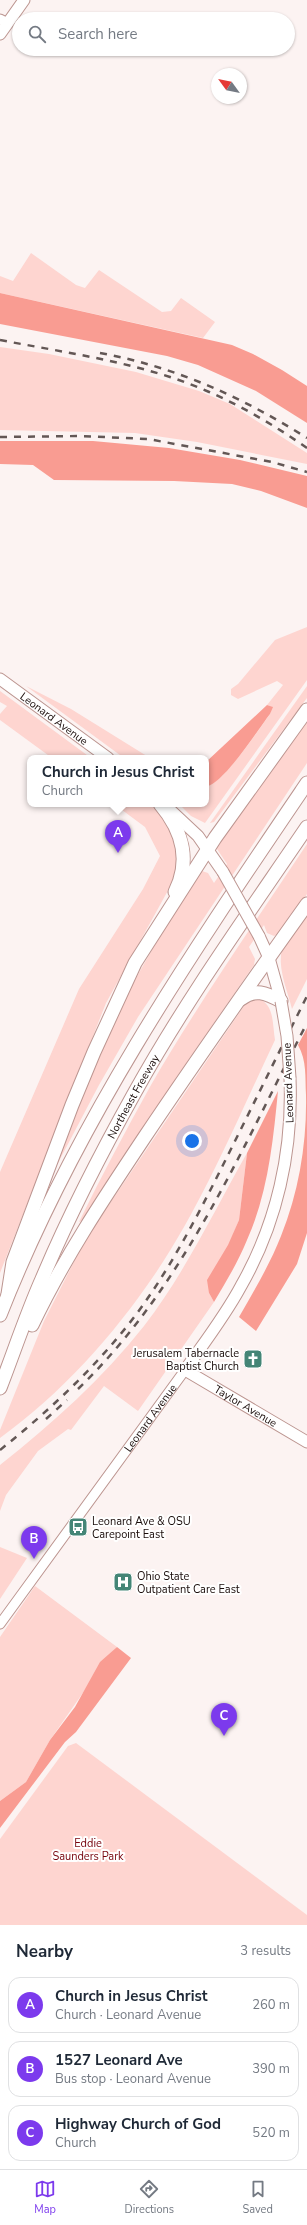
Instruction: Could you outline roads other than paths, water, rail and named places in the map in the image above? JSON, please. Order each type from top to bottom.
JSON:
[{"type":"highway","points":[[146,946],[218,835],[307,710]]},
{"type":"highway","points":[[0,1314],[62,1177],[114,1079],[185,965],[307,783]]},
{"type":"highway","points":[[8,1294],[13,1262],[72,1105],[117,1001],[180,882],[183,866],[180,836],[171,817],[163,807]]},
{"type":"highway","name":"Northeast Freeway","points":[[0,1388],[54,1252],[122,1115],[155,1056],[195,992],[307,827]]},
{"type":"highway","points":[[0,1393],[37,1316],[87,1223],[239,1000],[307,904]]},
{"type":"highway","points":[[239,1000],[252,992],[259,992],[280,1001]]},
{"type":"main road","points":[[13,12],[24,0]]},
{"type":"main road","points":[[0,34],[4,21],[12,13]]},
{"type":"main road","name":"Leonard Avenue","points":[[0,679],[104,755]]},
{"type":"main road","name":"Leonard Avenue","points":[[167,807],[198,836],[209,850],[259,936],[269,958],[287,1036],[290,1078],[290,1128],[286,1159],[277,1198],[264,1238],[233,1301],[185,1370]]},
{"type":"main road","name":"Taylor Avenue","points":[[185,1370],[307,1442]]},
{"type":"street","name":"Leonard Avenue","points":[[0,1624],[185,1370]]},
{"type":"railway","points":[[0,340],[107,360],[188,383],[241,407],[274,426],[307,448]]},
{"type":"railway","points":[[100,353],[155,366],[208,385],[258,409],[307,438]]},
{"type":"railway","points":[[0,437],[80,436],[148,439],[272,462],[307,472]]},
{"type":"railway","points":[[0,1450],[72,1387],[120,1335],[149,1297],[197,1216],[307,996]]},
{"type":"railway","points":[[78,1389],[115,1349],[149,1307],[179,1262],[207,1216],[233,1168],[307,1023]]},
{"type":"railway","points":[[46,1419],[67,1400]]},
{"type":"place","name":"Church in Jesus Christ","points":[[118,853]]},
{"type":"place","name":"Jerusalem Tabernacle Baptist Church","points":[[253,1359]]},
{"type":"place","name":"Leonard Ave & OSU Carepoint East","points":[[78,1527]]},
{"type":"place","name":"1527 Leonard Ave","points":[[34,1559]]},
{"type":"place","name":"Ohio State Outpatient Care East","points":[[123,1582]]},
{"type":"place","name":"Highway Church of God","points":[[224,1736]]},
{"type":"park label","name":"Eddie Saunders Park","points":[[88,1849]]}]
